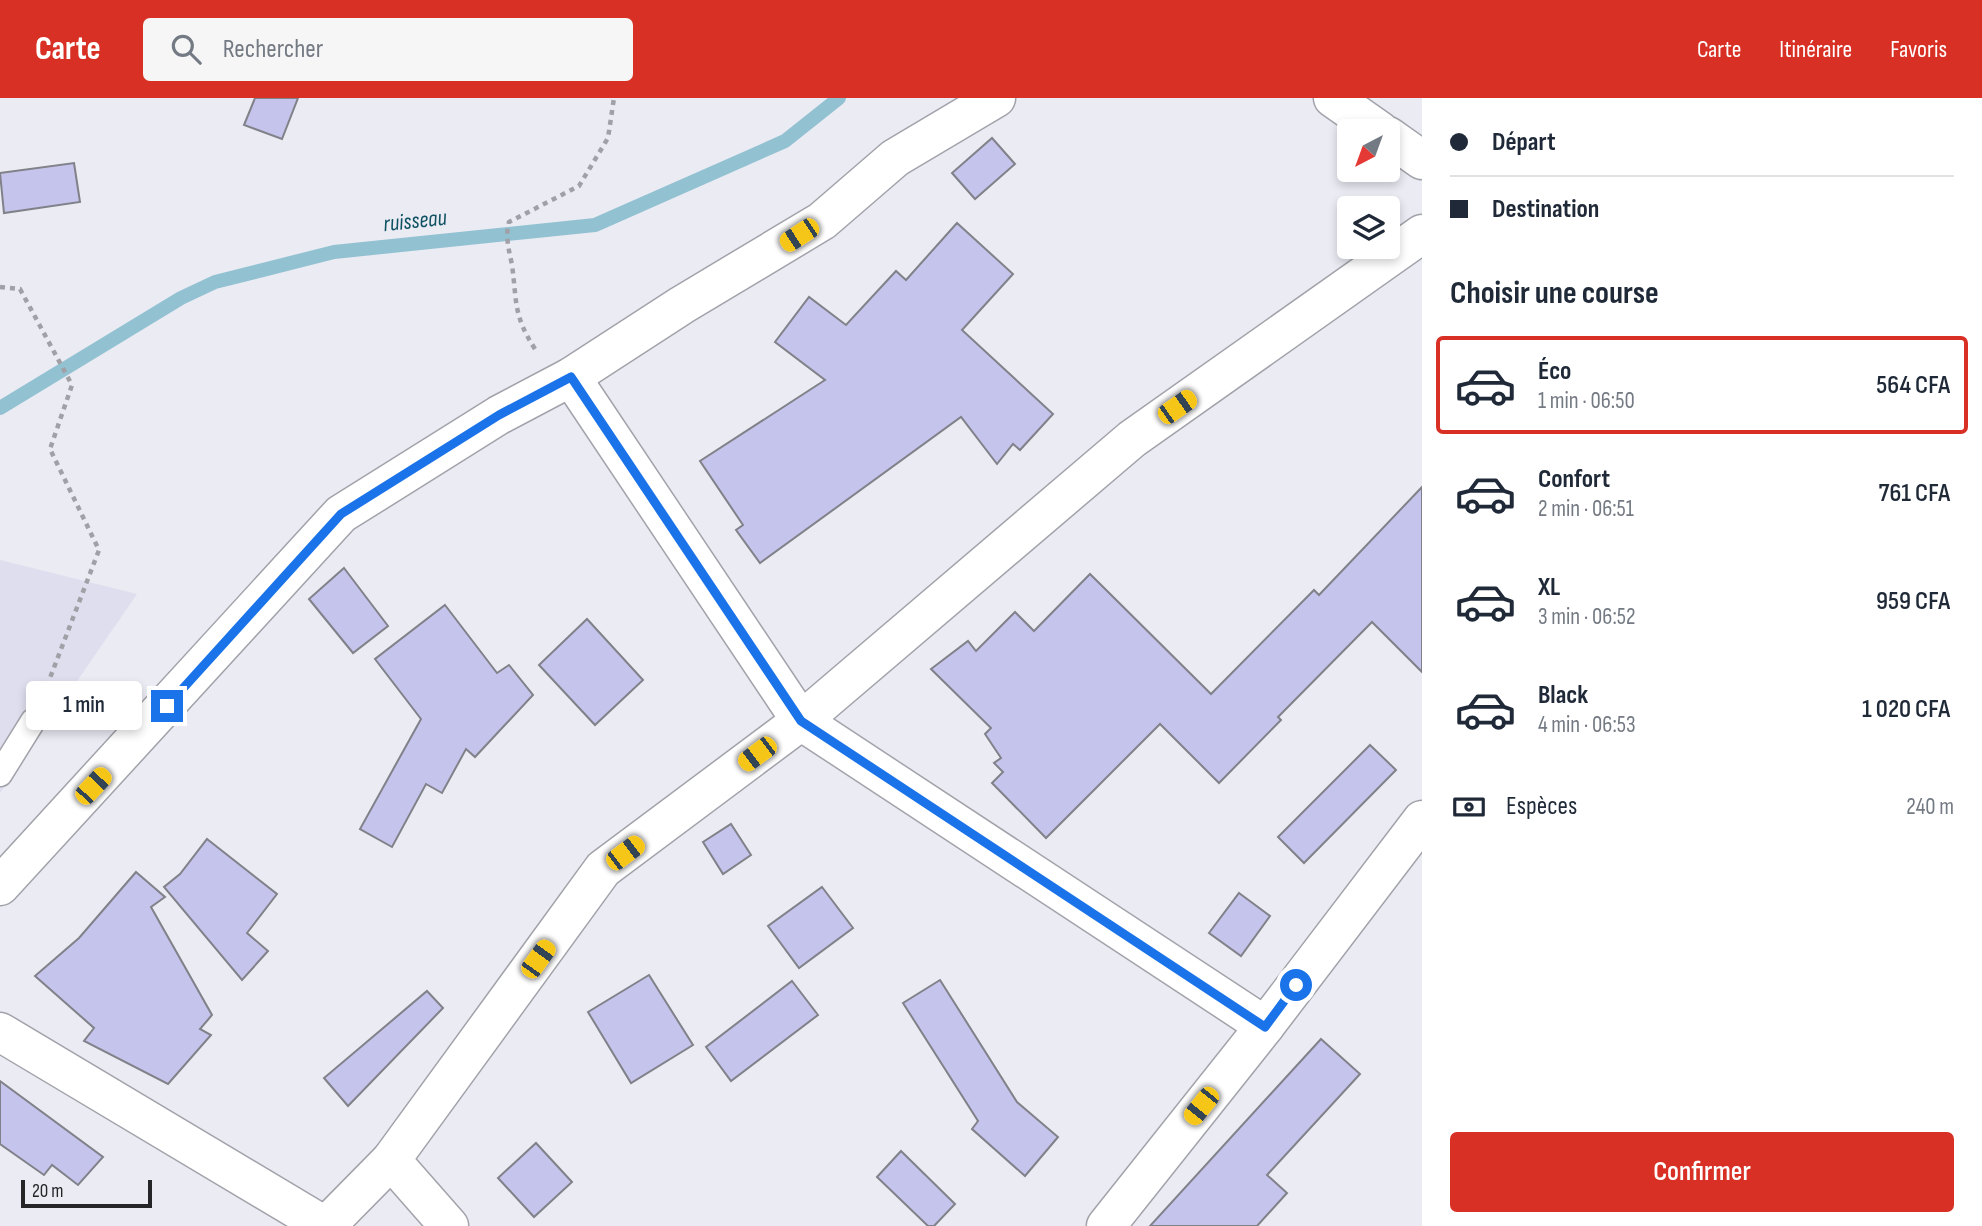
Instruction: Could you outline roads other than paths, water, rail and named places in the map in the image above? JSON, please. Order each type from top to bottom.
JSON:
[{"type":"street","points":[[0,886],[341,514],[499,415],[571,377],[682,305],[822,220],[895,158],[996,98]]},
{"type":"street","points":[[1333,98],[1363,119]]},
{"type":"street","points":[[1400,144],[1422,160]]},
{"type":"street","points":[[0,1032],[325,1226],[391,1160],[603,869],[801,721],[1132,439],[1422,234]]},
{"type":"street","points":[[571,377],[801,721],[1265,1027]]},
{"type":"street","points":[[1106,1226],[1265,1027],[1422,820]]},
{"type":"street","points":[[391,1160],[449,1226]]},
{"type":"lane","points":[[0,774],[33,721]]},
{"type":"waterway","name":"ruisseau","points":[[0,408],[181,298],[215,282],[334,252],[595,225],[785,141],[839,98]]}]
